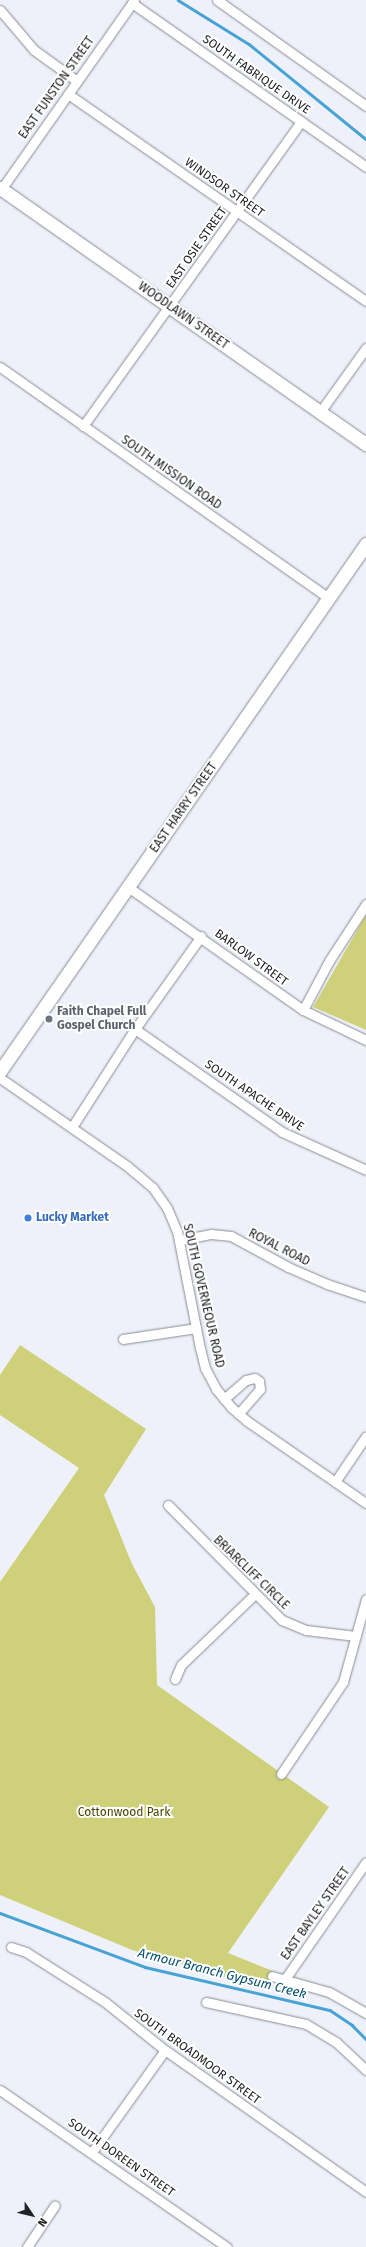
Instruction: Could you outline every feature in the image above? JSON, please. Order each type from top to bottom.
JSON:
[{"type":"main road","name":"WOODLAWN STREET","points":[[0,189],[366,444]]},
{"type":"main road","name":"EAST HARRY STREET","points":[[0,1071],[366,544]]},
{"type":"street","points":[[217,0],[366,106]]},
{"type":"street","name":"EAST FUNSTON STREET","points":[[0,189],[133,2]]},
{"type":"street","name":"SOUTH FABRIQUE DRIVE","points":[[133,2],[366,167]]},
{"type":"street","points":[[0,10],[34,50],[77,81]]},
{"type":"street","name":"WINDSOR STREET","points":[[68,94],[366,301]]},
{"type":"street","name":"EAST OSIE STREET","points":[[83,426],[170,307],[302,121]]},
{"type":"street","points":[[320,412],[366,348]]},
{"type":"street","name":"SOUTH MISSION ROAD","points":[[0,367],[329,598]]},
{"type":"street","name":"BARLOW STREET","points":[[128,887],[201,936],[303,1010],[366,1040]]},
{"type":"street","points":[[303,1010],[329,961],[366,904]]},
{"type":"street","points":[[72,1127],[135,1029],[201,936]]},
{"type":"street","name":"SOUTH APACHE DRIVE","points":[[135,1029],[282,1132],[366,1170]]},
{"type":"street","name":"SOUTH GOVERNEOUR ROAD","points":[[0,1078],[135,1172],[153,1188],[167,1208],[180,1240],[205,1368],[224,1399],[238,1414],[366,1503]]},
{"type":"street","name":"ROYAL ROAD","points":[[180,1240],[211,1234],[232,1236],[288,1267],[327,1284],[366,1297]]},
{"type":"street","points":[[123,1339],[196,1328]]},
{"type":"street","points":[[224,1399],[246,1380],[255,1378],[261,1386],[260,1389],[238,1414]]},
{"type":"street","points":[[335,1482],[366,1436]]},
{"type":"street","name":"BRIARCLIFF CIRCLE","points":[[168,1506],[272,1613],[294,1626],[356,1636]]},
{"type":"street","points":[[175,1680],[181,1665],[254,1595]]},
{"type":"street","points":[[281,1774],[343,1682],[366,1599]]},
{"type":"street","name":"EAST BAYLEY STREET","points":[[285,1979],[366,1862]]},
{"type":"street","name":"SOUTH BROADMOOR STREET","points":[[11,1947],[26,1952],[105,2002],[165,2050],[366,2192]]},
{"type":"street","points":[[272,1976],[329,1992],[366,2013]]},
{"type":"street","points":[[206,2002],[306,2024],[336,2042],[366,2070]]},
{"type":"street","points":[[92,2152],[165,2050]]},
{"type":"street","name":"SOUTH DOREEN STREET","points":[[0,2090],[92,2152],[227,2247]]},
{"type":"street","points":[[27,2247],[55,2205]]},
{"type":"green space","points":[[366,915],[366,1030],[313,1007]]},
{"type":"green space","name":"Cottonwood Park","points":[[20,1345],[146,1429],[104,1495],[132,1564],[155,1607],[157,1685],[329,1807],[228,1953],[273,1971],[264,1988],[132,1950],[0,1895],[0,1582],[79,1468],[0,1415],[0,1375]]},
{"type":"waterway","points":[[178,0],[249,44],[366,139]]},
{"type":"waterway","name":"Armour Branch Gypsum Creek","points":[[0,1913],[145,1967],[330,2010],[352,2025],[366,2039]]},
{"type":"place","name":"Faith Chapel Full Gospel Church","points":[[49,1019]]},
{"type":"place","name":"Lucky Market","points":[[28,1218]]}]
